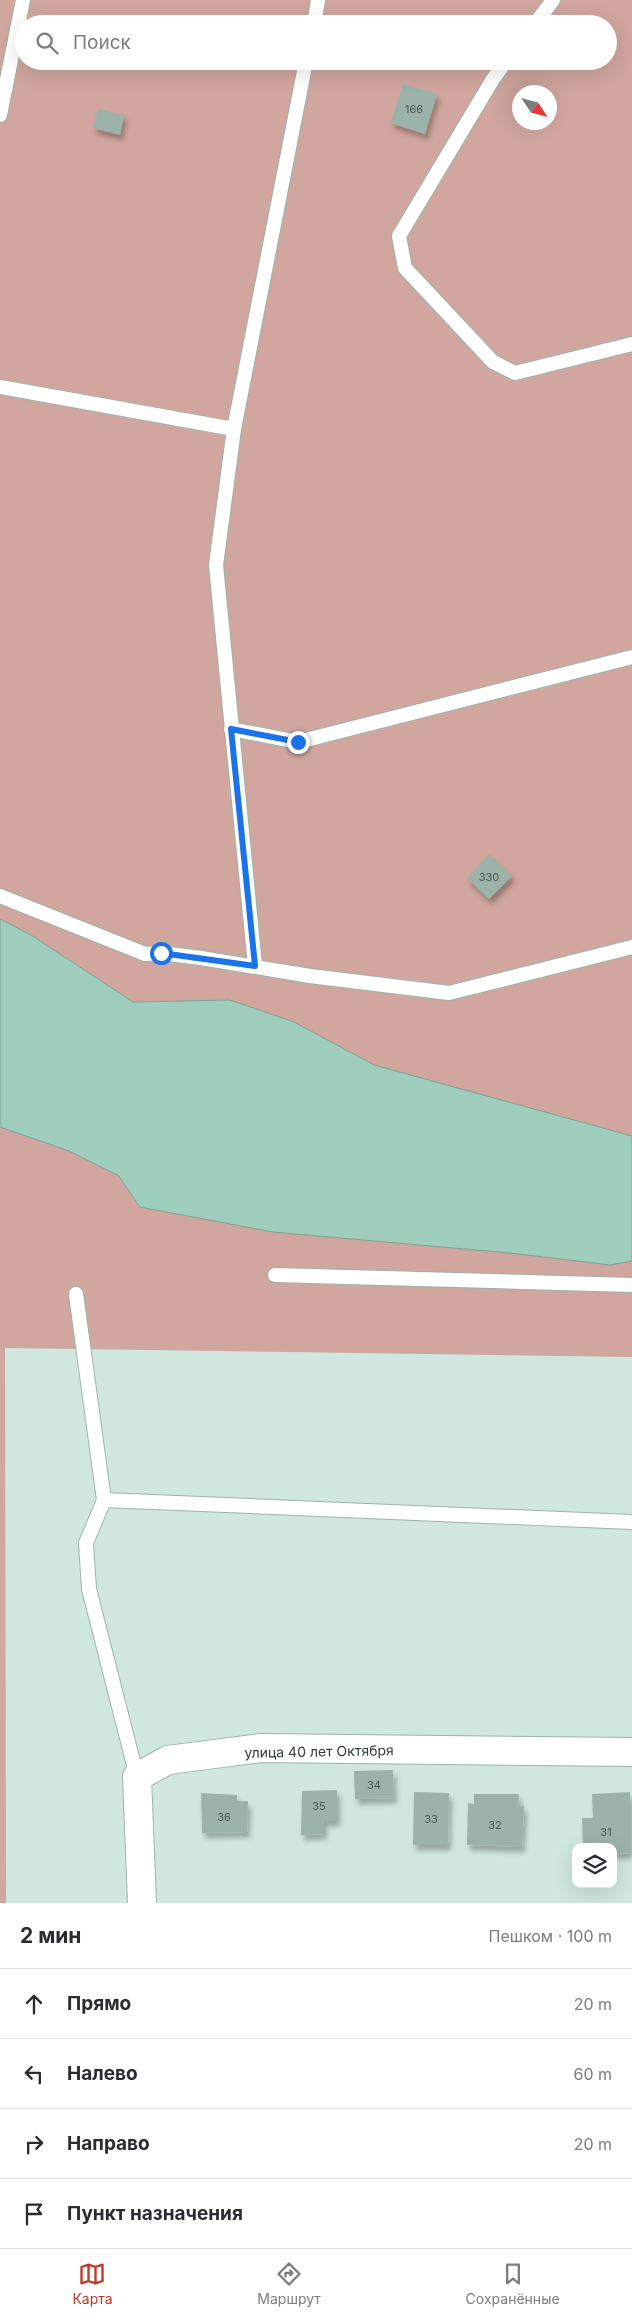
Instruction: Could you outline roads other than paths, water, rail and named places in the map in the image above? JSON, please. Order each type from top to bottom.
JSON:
[{"type":"street","name":"улица 40 лет Октября","points":[[138,1777],[168,1760],[260,1748],[632,1752]]},
{"type":"street","points":[[138,1777],[142,1903]]},
{"type":"lane","points":[[20,15],[23,0]]},
{"type":"lane","points":[[316,15],[318,0]]},
{"type":"lane","points":[[542,15],[553,0]]},
{"type":"lane","points":[[0,115],[15,40]]},
{"type":"lane","points":[[255,966],[216,565],[234,429],[304,70]]},
{"type":"lane","points":[[499,70],[399,236],[405,268],[493,362],[515,373],[632,344]]},
{"type":"lane","points":[[0,387],[234,429]]},
{"type":"lane","points":[[231,729],[298,742],[632,657]]},
{"type":"lane","points":[[0,896],[144,954],[161,953],[310,976],[449,993],[632,947]]},
{"type":"lane","points":[[274,1276],[632,1285]]},
{"type":"lane","points":[[76,1294],[104,1500],[86,1543],[89,1589],[138,1777]]},
{"type":"lane","points":[[104,1500],[632,1522]]}]
